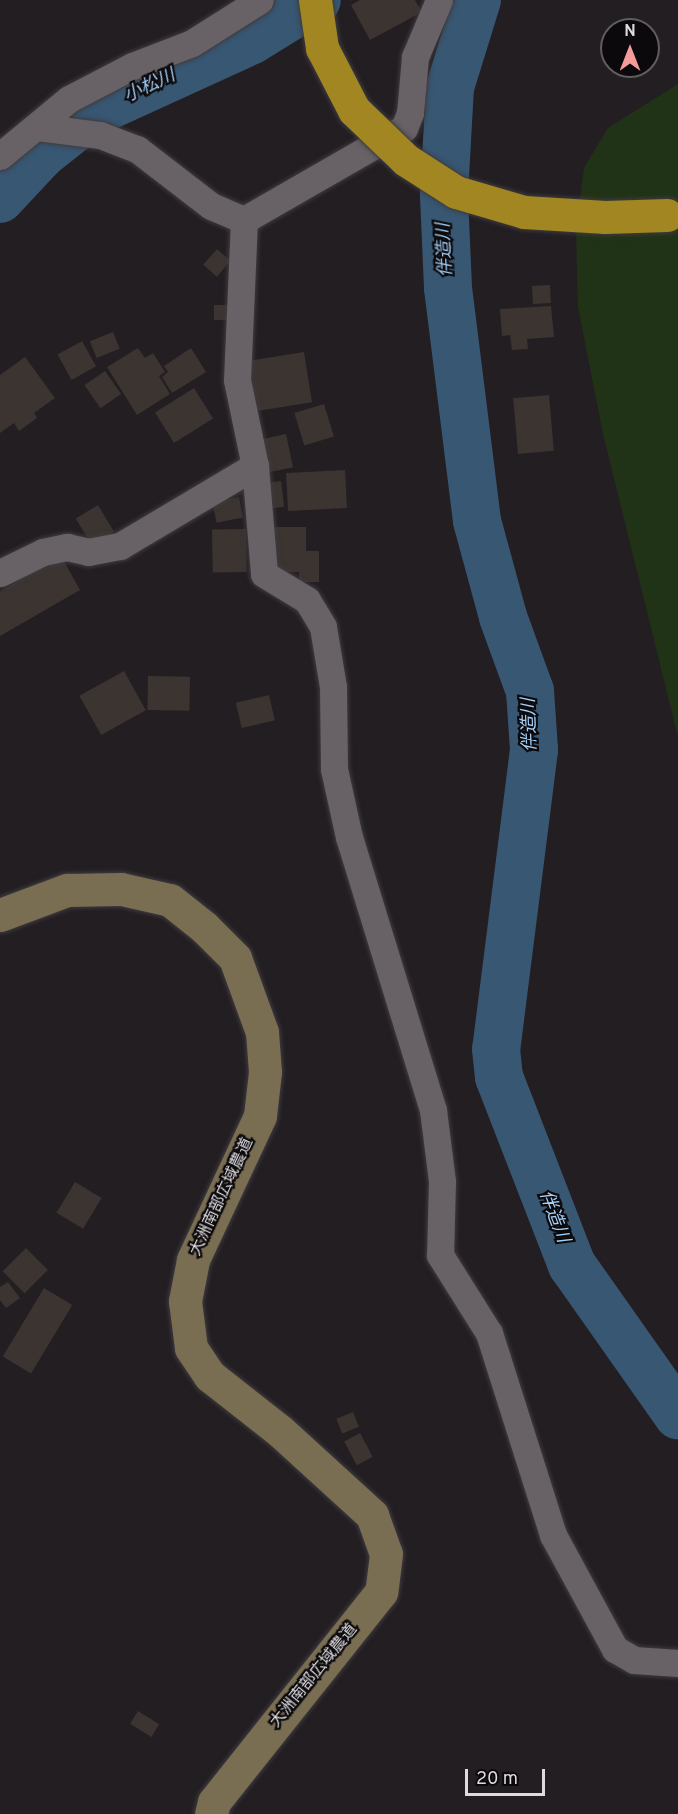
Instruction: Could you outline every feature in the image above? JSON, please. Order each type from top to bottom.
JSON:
[{"type":"highway","points":[[315,0],[322,48],[354,110],[406,160],[456,192],[524,212],[605,217],[667,215]]},
{"type":"street","points":[[0,156],[69,99],[132,66],[192,43],[260,0]]},
{"type":"street","points":[[244,220],[404,128],[410,113],[415,57],[440,0]]},
{"type":"street","points":[[37,127],[100,135],[137,149],[211,206],[244,220]]},
{"type":"street","points":[[244,220],[237,380],[255,466],[264,574],[307,600],[323,627],[333,687],[334,769],[349,837],[433,1110],[442,1181],[440,1255],[489,1334],[553,1535],[615,1649],[634,1660],[678,1663]]},
{"type":"street","points":[[0,573],[43,552],[67,547],[88,552],[120,546],[255,466]]},
{"type":"street","name":"大洲南部広域農道","points":[[0,915],[68,890],[122,889],[170,900],[204,927],[235,958],[262,1032],[265,1072],[260,1116],[193,1260],[185,1301],[191,1348],[210,1376],[280,1431],[372,1515],[386,1554],[381,1592],[214,1802],[211,1814]]},
{"type":"green space","points":[[678,84],[678,737],[603,434],[578,307],[576,230],[584,168],[608,128]]},
{"type":"building","points":[[360,0],[415,0],[422,12],[370,40],[351,5]]},
{"type":"building","points":[[217,249],[231,261],[217,277],[203,265]]},
{"type":"building","points":[[550,285],[551,303],[533,304],[532,286]]},
{"type":"building","points":[[214,305],[231,305],[231,320],[214,320]]},
{"type":"building","points":[[551,306],[554,337],[527,339],[528,349],[512,350],[510,335],[502,336],[500,309]]},
{"type":"building","points":[[113,332],[120,349],[97,358],[90,341]]},
{"type":"building","points":[[82,341],[96,366],[72,380],[58,355]]},
{"type":"building","points":[[138,348],[145,358],[153,353],[165,372],[159,376],[170,394],[137,415],[107,367]]},
{"type":"building","points":[[191,348],[206,372],[172,393],[162,377],[168,372],[164,366]]},
{"type":"building","points":[[304,352],[312,402],[250,412],[242,362]]},
{"type":"building","points":[[25,357],[55,398],[34,413],[37,418],[19,431],[14,423],[0,433],[0,375]]},
{"type":"building","points":[[105,371],[121,394],[101,408],[85,385]]},
{"type":"building","points":[[194,388],[213,419],[174,443],[155,412]]},
{"type":"building","points":[[549,395],[554,451],[518,454],[513,398]]},
{"type":"building","points":[[324,404],[334,437],[304,446],[294,413]]},
{"type":"building","points":[[286,434],[293,467],[263,474],[256,440]]},
{"type":"building","points":[[345,470],[347,508],[288,511],[286,473]]},
{"type":"building","points":[[281,481],[284,507],[267,509],[264,483]]},
{"type":"building","points":[[239,497],[243,518],[217,523],[212,502]]},
{"type":"building","points":[[98,505],[114,532],[92,545],[76,518]]},
{"type":"building","points":[[268,527],[306,527],[306,551],[319,551],[319,582],[299,582],[299,572],[274,572]]},
{"type":"building","points":[[246,529],[247,572],[213,573],[212,530]]},
{"type":"building","points":[[61,556],[80,590],[0,636],[0,591]]},
{"type":"building","points":[[124,671],[146,710],[101,735],[79,696]]},
{"type":"building","points":[[148,676],[190,677],[189,711],[147,710]]},
{"type":"building","points":[[269,695],[275,720],[242,728],[236,703]]},
{"type":"building","points":[[75,1182],[102,1198],[83,1229],[56,1213]]},
{"type":"building","points":[[26,1248],[48,1270],[25,1293],[3,1271]]},
{"type":"building","points":[[8,1282],[20,1298],[6,1308],[0,1300],[0,1287]]},
{"type":"building","points":[[44,1288],[72,1305],[31,1374],[3,1357]]},
{"type":"building","points":[[353,1412],[359,1427],[342,1434],[336,1419]]},
{"type":"building","points":[[360,1433],[373,1457],[357,1465],[344,1441]]},
{"type":"building","points":[[138,1711],[159,1724],[151,1737],[130,1724]]},
{"type":"waterway","name":"小松川","points":[[0,199],[42,154],[95,112],[252,40],[317,0]]},
{"type":"waterway","name":"伴造川","points":[[477,0],[450,87],[444,196],[448,288],[477,521],[503,617],[530,691],[534,750],[496,1049],[499,1077],[572,1265],[678,1415]]}]
